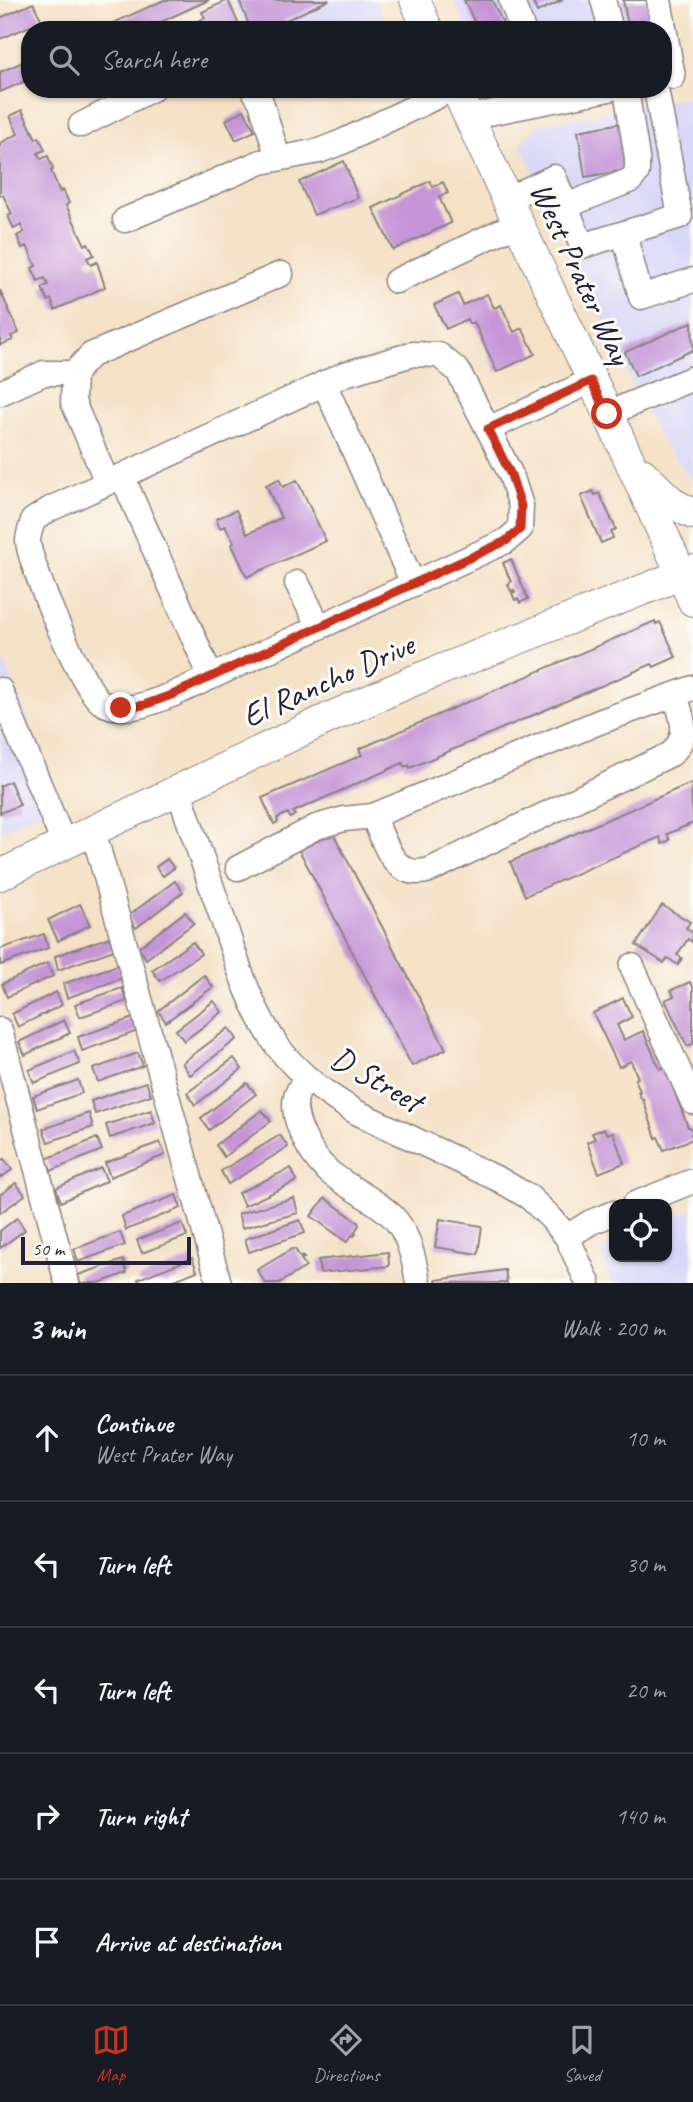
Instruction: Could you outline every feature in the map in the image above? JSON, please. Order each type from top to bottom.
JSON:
[{"type":"main road","points":[[415,0],[424,21]]},
{"type":"main road","name":"West Prater Way","points":[[458,98],[689,582]]},
{"type":"main road","points":[[632,462],[674,503],[693,514]]},
{"type":"main road","name":"El Rancho Drive","points":[[0,875],[331,717],[415,680],[689,582]]},
{"type":"street","points":[[511,0],[519,21]]},
{"type":"street","points":[[603,0],[609,21]]},
{"type":"street","points":[[659,0],[662,21]]},
{"type":"street","points":[[396,281],[512,211],[554,177],[582,246],[680,216],[672,94]]},
{"type":"street","points":[[81,125],[134,98]]},
{"type":"street","points":[[259,98],[278,158]]},
{"type":"street","points":[[125,220],[261,162],[319,150],[342,142],[435,98]]},
{"type":"street","points":[[468,117],[540,98]]},
{"type":"street","points":[[566,206],[631,180],[637,172],[628,98]]},
{"type":"street","points":[[624,233],[640,297],[693,280]]},
{"type":"street","points":[[211,677],[114,479],[73,402],[74,373],[91,355],[281,274]]},
{"type":"street","points":[[414,354],[439,355],[457,371],[511,475],[521,506],[520,529],[506,541],[211,677],[144,705],[121,708],[102,702],[89,689],[56,620],[33,561],[28,540],[33,520],[50,509],[324,383],[345,374],[414,354]]},
{"type":"street","points":[[0,393],[44,373],[74,373]]},
{"type":"street","points":[[607,414],[693,378]]},
{"type":"street","points":[[488,429],[591,381]]},
{"type":"street","points":[[324,383],[413,584]]},
{"type":"street","points":[[297,583],[319,627]]},
{"type":"street","points":[[0,690],[64,844]]},
{"type":"street","points":[[238,867],[316,827],[344,819],[373,816],[599,722],[684,692],[681,744],[671,754],[430,870],[417,874],[404,870],[392,858],[373,816]]},
{"type":"street","name":"D Street","points":[[178,789],[242,979],[278,1047],[307,1078],[356,1112],[500,1180],[529,1197],[550,1216],[567,1237],[588,1283]]},
{"type":"street","points":[[93,830],[219,1283]]},
{"type":"street","points":[[632,966],[693,1102]]},
{"type":"street","points":[[0,1030],[67,1283]]},
{"type":"street","points":[[307,1078],[296,1094],[297,1121],[309,1147],[327,1170],[367,1195],[396,1219],[414,1259],[418,1283]]},
{"type":"street","points":[[648,1199],[693,1181]]},
{"type":"street","points":[[567,1237],[591,1222],[609,1215]]},
{"type":"shaded area","points":[[232,0],[376,0],[386,21],[242,21]]},
{"type":"shaded area","points":[[454,0],[650,0],[654,21],[464,21]]},
{"type":"shaded area","points":[[693,96],[693,481],[662,441],[646,412],[520,143],[539,125]]},
{"type":"shaded area","points":[[0,651],[62,802],[0,831]]},
{"type":"shaded area","points":[[693,1209],[693,1283],[612,1283],[601,1256],[602,1249],[609,1244],[609,1262],[672,1262],[672,1218]]},
{"type":"building","points":[[164,0],[209,0],[163,21],[118,21]]},
{"type":"building","points":[[228,0],[237,21],[198,21],[205,18],[202,12]]},
{"type":"building","points":[[239,0],[329,0],[284,21],[247,21]]},
{"type":"building","points":[[464,0],[492,0],[502,21],[474,21]]},
{"type":"building","points":[[532,0],[563,0],[537,12]]},
{"type":"building","points":[[623,0],[648,0],[652,21],[627,21]]},
{"type":"building","points":[[33,3],[42,21],[21,21],[21,30],[0,39],[0,18]]},
{"type":"building","points":[[21,63],[21,83],[0,92],[0,72]]},
{"type":"building","points":[[22,110],[36,139],[39,137],[45,150],[38,153],[41,159],[48,156],[60,192],[63,190],[69,203],[66,205],[85,245],[88,243],[94,255],[87,258],[91,265],[97,262],[105,287],[55,310],[51,299],[48,301],[42,288],[48,285],[45,278],[38,281],[32,268],[36,266],[27,246],[22,248],[17,236],[24,232],[21,225],[14,229],[8,216],[12,214],[3,195],[0,195],[0,143],[18,134],[10,116]]},
{"type":"building","points":[[244,110],[255,131],[236,140],[226,120]]},
{"type":"building","points":[[622,123],[631,169],[585,177],[578,131]]},
{"type":"building","points":[[344,161],[358,198],[314,215],[299,182]]},
{"type":"building","points":[[430,181],[433,187],[443,182],[448,193],[439,197],[451,223],[393,250],[373,208]]},
{"type":"building","points":[[0,290],[19,333],[11,336],[13,340],[0,345]]},
{"type":"building","points":[[458,294],[463,305],[487,294],[494,308],[501,305],[514,332],[522,328],[535,354],[497,372],[474,322],[469,324],[467,319],[446,329],[434,305]]},
{"type":"building","points":[[692,322],[693,350],[636,376],[625,352]]},
{"type":"building","points":[[279,479],[283,487],[297,480],[326,541],[247,577],[232,545],[234,542],[225,526],[220,528],[216,519],[236,510],[247,534],[281,518],[266,485]]},
{"type":"building","points":[[593,491],[595,495],[599,493],[616,529],[611,532],[613,538],[601,543],[581,496]]},
{"type":"building","points":[[511,559],[528,599],[520,603],[518,599],[515,600],[512,593],[515,592],[511,591],[508,584],[511,582],[503,563]]},
{"type":"building","points":[[655,621],[656,624],[660,622],[676,657],[654,667],[652,664],[410,768],[409,765],[404,767],[403,763],[293,812],[295,815],[290,818],[288,813],[277,818],[278,822],[274,824],[262,798],[362,755],[359,749]]},
{"type":"building","points":[[10,781],[20,805],[0,813],[0,786]]},
{"type":"building","points":[[691,783],[693,823],[667,834],[670,840],[662,844],[660,837],[525,896],[510,862]]},
{"type":"building","points":[[333,833],[446,1049],[412,1066],[299,850],[321,839],[319,835]]},
{"type":"building","points":[[167,859],[174,868],[163,876],[156,867]]},
{"type":"building","points":[[175,881],[183,892],[136,928],[128,916]]},
{"type":"building","points":[[80,904],[90,925],[58,941],[48,920]]},
{"type":"building","points":[[662,905],[690,922],[686,928],[693,933],[692,942],[688,939],[677,955],[682,958],[678,965],[668,958],[664,963],[636,945]]},
{"type":"building","points":[[185,912],[194,923],[146,959],[139,947]]},
{"type":"building","points":[[44,934],[48,948],[0,965],[0,949]]},
{"type":"building","points":[[110,937],[114,950],[58,970],[55,956]]},
{"type":"building","points":[[193,942],[201,954],[160,981],[152,970]]},
{"type":"building","points":[[47,963],[53,976],[7,997],[2,984]]},
{"type":"building","points":[[118,965],[123,978],[67,998],[63,984]]},
{"type":"building","points":[[204,975],[213,987],[166,1022],[158,1011]]},
{"type":"building","points":[[690,982],[693,987],[693,1044],[687,1046],[665,1000],[674,996],[671,990]]},
{"type":"building","points":[[122,988],[127,1001],[80,1017],[75,1004]]},
{"type":"building","points":[[56,992],[62,1005],[18,1027],[12,1014]]},
{"type":"building","points":[[623,998],[632,1017],[617,1025],[624,1040],[643,1031],[660,1069],[665,1067],[688,1127],[693,1133],[693,1139],[664,1150],[658,1137],[656,1138],[643,1099],[638,1092],[640,1091],[635,1079],[638,1078],[631,1061],[619,1067],[593,1013]]},
{"type":"building","points":[[214,1001],[222,1012],[184,1041],[176,1030]]},
{"type":"building","points":[[133,1018],[138,1031],[82,1051],[78,1037]]},
{"type":"building","points":[[64,1020],[70,1033],[25,1055],[19,1042]]},
{"type":"building","points":[[229,1028],[237,1039],[190,1075],[182,1063]]},
{"type":"building","points":[[74,1051],[80,1064],[34,1083],[29,1070]]},
{"type":"building","points":[[138,1053],[143,1066],[98,1082],[93,1069]]},
{"type":"building","points":[[234,1058],[242,1069],[195,1105],[187,1093]]},
{"type":"building","points":[[78,1080],[82,1093],[37,1109],[33,1096]]},
{"type":"building","points":[[146,1082],[151,1095],[95,1114],[91,1101]]},
{"type":"building","points":[[247,1083],[256,1094],[209,1130],[201,1118]]},
{"type":"building","points":[[151,1110],[155,1123],[110,1138],[106,1125]]},
{"type":"building","points":[[262,1110],[271,1121],[224,1157],[216,1145]]},
{"type":"building","points":[[89,1113],[93,1127],[48,1142],[43,1129]]},
{"type":"building","points":[[604,1129],[607,1134],[613,1132],[624,1163],[599,1173],[587,1142],[595,1139],[592,1133]]},
{"type":"building","points":[[280,1135],[288,1147],[228,1184],[221,1171]]},
{"type":"building","points":[[97,1138],[102,1150],[51,1171],[46,1159]]},
{"type":"building","points":[[160,1142],[165,1155],[110,1177],[105,1163]]},
{"type":"building","points":[[4,1159],[12,1170],[0,1178],[0,1161]]},
{"type":"building","points":[[101,1168],[107,1181],[61,1202],[56,1188]]},
{"type":"building","points":[[291,1168],[297,1181],[244,1206],[238,1193]]},
{"type":"building","points":[[16,1183],[25,1195],[0,1213],[0,1195]]},
{"type":"building","points":[[176,1195],[181,1208],[126,1230],[122,1216]]},
{"type":"building","points":[[294,1198],[298,1213],[242,1228],[238,1214]]},
{"type":"building","points":[[325,1198],[358,1222],[354,1233],[356,1234],[347,1242],[311,1216]]},
{"type":"building","points":[[17,1218],[25,1230],[0,1248],[0,1231]]},
{"type":"building","points":[[440,1219],[482,1226],[478,1254],[435,1247]]},
{"type":"building","points":[[300,1220],[305,1233],[249,1252],[245,1239]]},
{"type":"building","points":[[182,1223],[187,1236],[142,1253],[137,1240]]},
{"type":"building","points":[[120,1232],[125,1245],[78,1262],[74,1249]]},
{"type":"building","points":[[292,1249],[304,1258],[301,1259],[306,1267],[279,1283],[265,1283],[257,1270]]},
{"type":"building","points":[[388,1252],[389,1266],[320,1273],[318,1260]]},
{"type":"building","points":[[192,1258],[197,1271],[167,1283],[139,1283],[138,1279]]},
{"type":"building","points":[[123,1260],[127,1273],[99,1283],[80,1283],[78,1275]]},
{"type":"building","points":[[505,1270],[507,1283],[436,1283],[436,1280]]},
{"type":"route","points":[[121,708],[144,705],[174,694],[506,541],[520,529],[521,506],[511,475],[488,429],[591,381],[607,414]]}]
